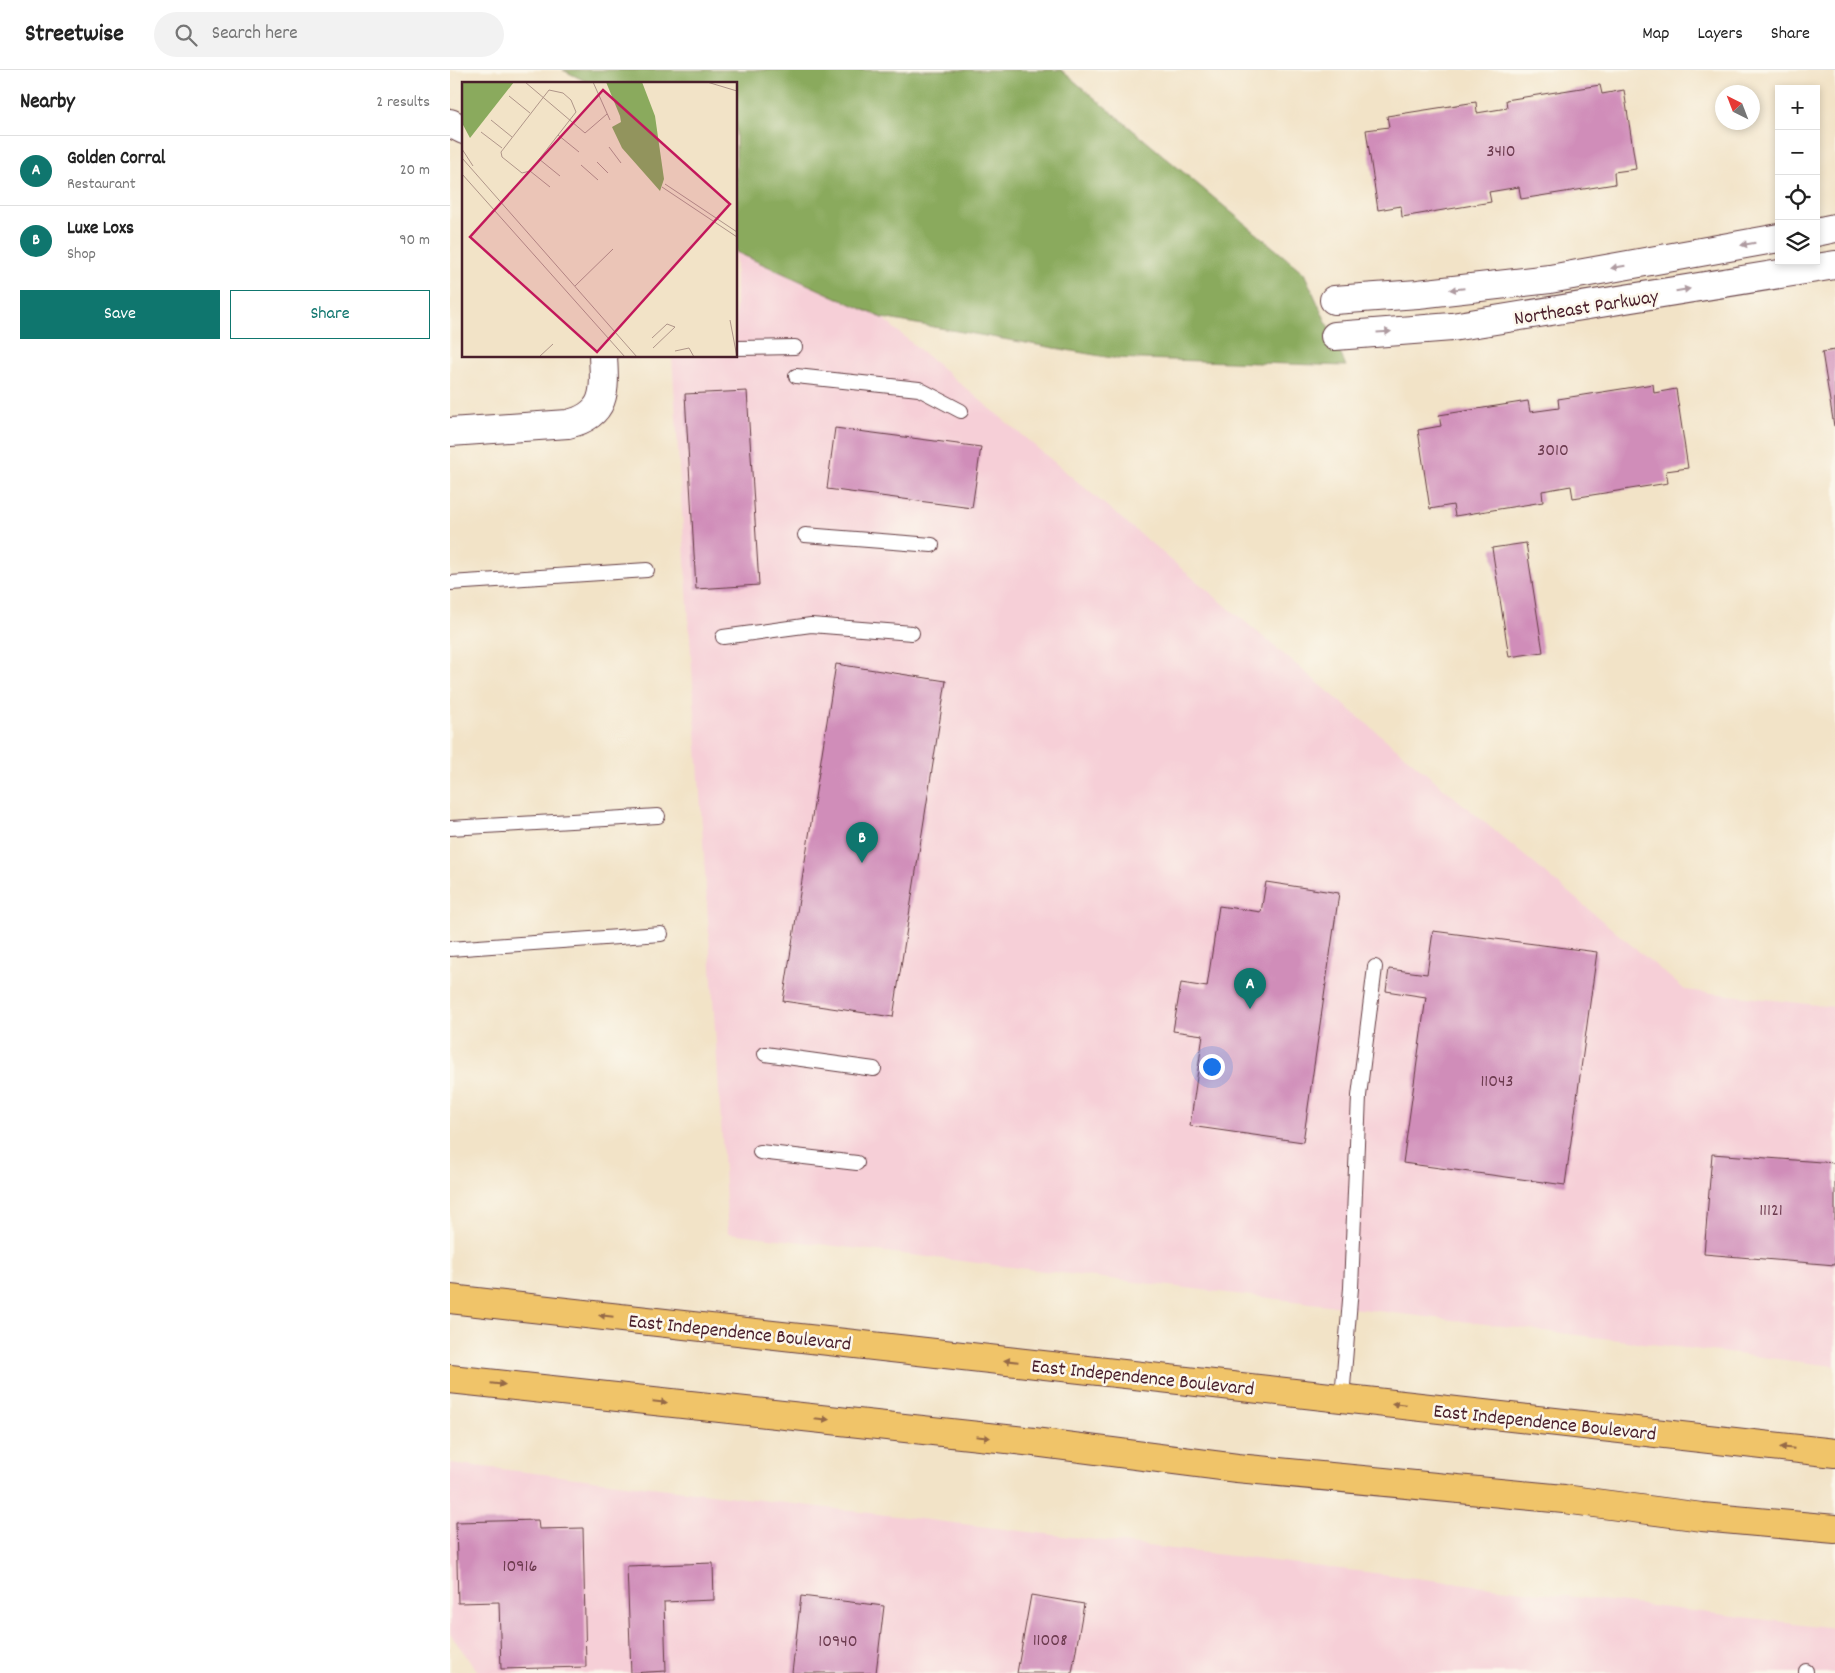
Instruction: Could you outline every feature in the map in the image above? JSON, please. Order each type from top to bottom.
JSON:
[{"type":"highway","name":"East Independence Boulevard","points":[[450,1299],[1835,1453]]},
{"type":"highway","points":[[450,1379],[1034,1442],[1237,1468],[1564,1499],[1702,1517],[1835,1529]]},
{"type":"street","points":[[450,123],[462,129]]},
{"type":"street","points":[[1820,231],[1835,228]]},
{"type":"street","name":"Northeast Parkway","points":[[1334,300],[1418,294],[1550,279],[1775,239]]},
{"type":"street","name":"Northeast Parkway","points":[[1335,336],[1452,327],[1835,265]]},
{"type":"street","points":[[450,432],[568,424],[581,421],[592,414],[604,394],[603,358]]},
{"type":"lane","points":[[738,348],[795,347]]},
{"type":"lane","points":[[796,376],[919,389],[961,411]]},
{"type":"lane","points":[[805,535],[932,545]]},
{"type":"lane","points":[[450,583],[646,570]]},
{"type":"lane","points":[[723,637],[811,625],[912,633]]},
{"type":"lane","points":[[450,828],[658,816]]},
{"type":"lane","points":[[450,949],[661,934]]},
{"type":"lane","points":[[1342,1398],[1351,1288],[1359,1096],[1375,967]]},
{"type":"lane","points":[[765,1054],[874,1069]]},
{"type":"lane","points":[[760,1152],[857,1163]]},
{"type":"shaded area","points":[[738,253],[882,318],[1685,990],[1835,1007],[1835,1366],[728,1233],[672,358],[738,358]]},
{"type":"shaded area","points":[[450,1463],[1835,1628],[1835,1673],[479,1673],[450,1634]]},
{"type":"green space","points":[[563,70],[1061,70],[1304,273],[1346,366],[1112,358],[882,318],[738,253],[738,82],[587,82]]},
{"type":"building","points":[[1600,85],[1602,94],[1624,90],[1636,169],[1614,172],[1615,184],[1521,199],[1519,187],[1489,192],[1491,202],[1402,217],[1401,206],[1378,210],[1366,130],[1389,127],[1387,116],[1476,102],[1477,113],[1507,108],[1506,100]]},
{"type":"building","points":[[1835,350],[1835,426],[1834,426],[1822,352]]},
{"type":"building","points":[[1653,384],[1654,393],[1676,389],[1688,468],[1666,471],[1668,483],[1573,498],[1571,486],[1542,491],[1543,502],[1455,516],[1453,505],[1430,509],[1418,430],[1441,426],[1439,415],[1528,401],[1530,412],[1559,408],[1558,399]]},
{"type":"building","points":[[747,391],[759,585],[696,589],[685,394]]},
{"type":"building","points":[[835,428],[981,447],[972,508],[827,489]]},
{"type":"building","points":[[1526,543],[1543,652],[1509,657],[1492,548]]},
{"type":"building","points":[[836,664],[946,681],[893,1017],[783,1001]]},
{"type":"building","points":[[1266,882],[1339,893],[1303,1142],[1190,1126],[1203,1035],[1173,1031],[1181,983],[1207,987],[1219,906],[1261,912]]},
{"type":"building","points":[[1433,931],[1597,952],[1565,1185],[1403,1163],[1426,997],[1386,991],[1389,969],[1427,974]]},
{"type":"building","points":[[1712,1154],[1835,1163],[1835,1265],[1704,1254]]},
{"type":"building","points":[[538,1520],[539,1529],[583,1528],[586,1667],[501,1669],[499,1602],[458,1603],[456,1522]]},
{"type":"building","points":[[713,1563],[714,1600],[664,1602],[666,1671],[631,1673],[627,1566]]},
{"type":"building","points":[[1031,1595],[1084,1604],[1072,1673],[1017,1673]]},
{"type":"building","points":[[801,1596],[884,1606],[876,1673],[792,1673]]},
{"type":"place","name":"Luxe Loxs","points":[[862,863]]},
{"type":"place","name":"Golden Corral","points":[[1250,1009]]}]
